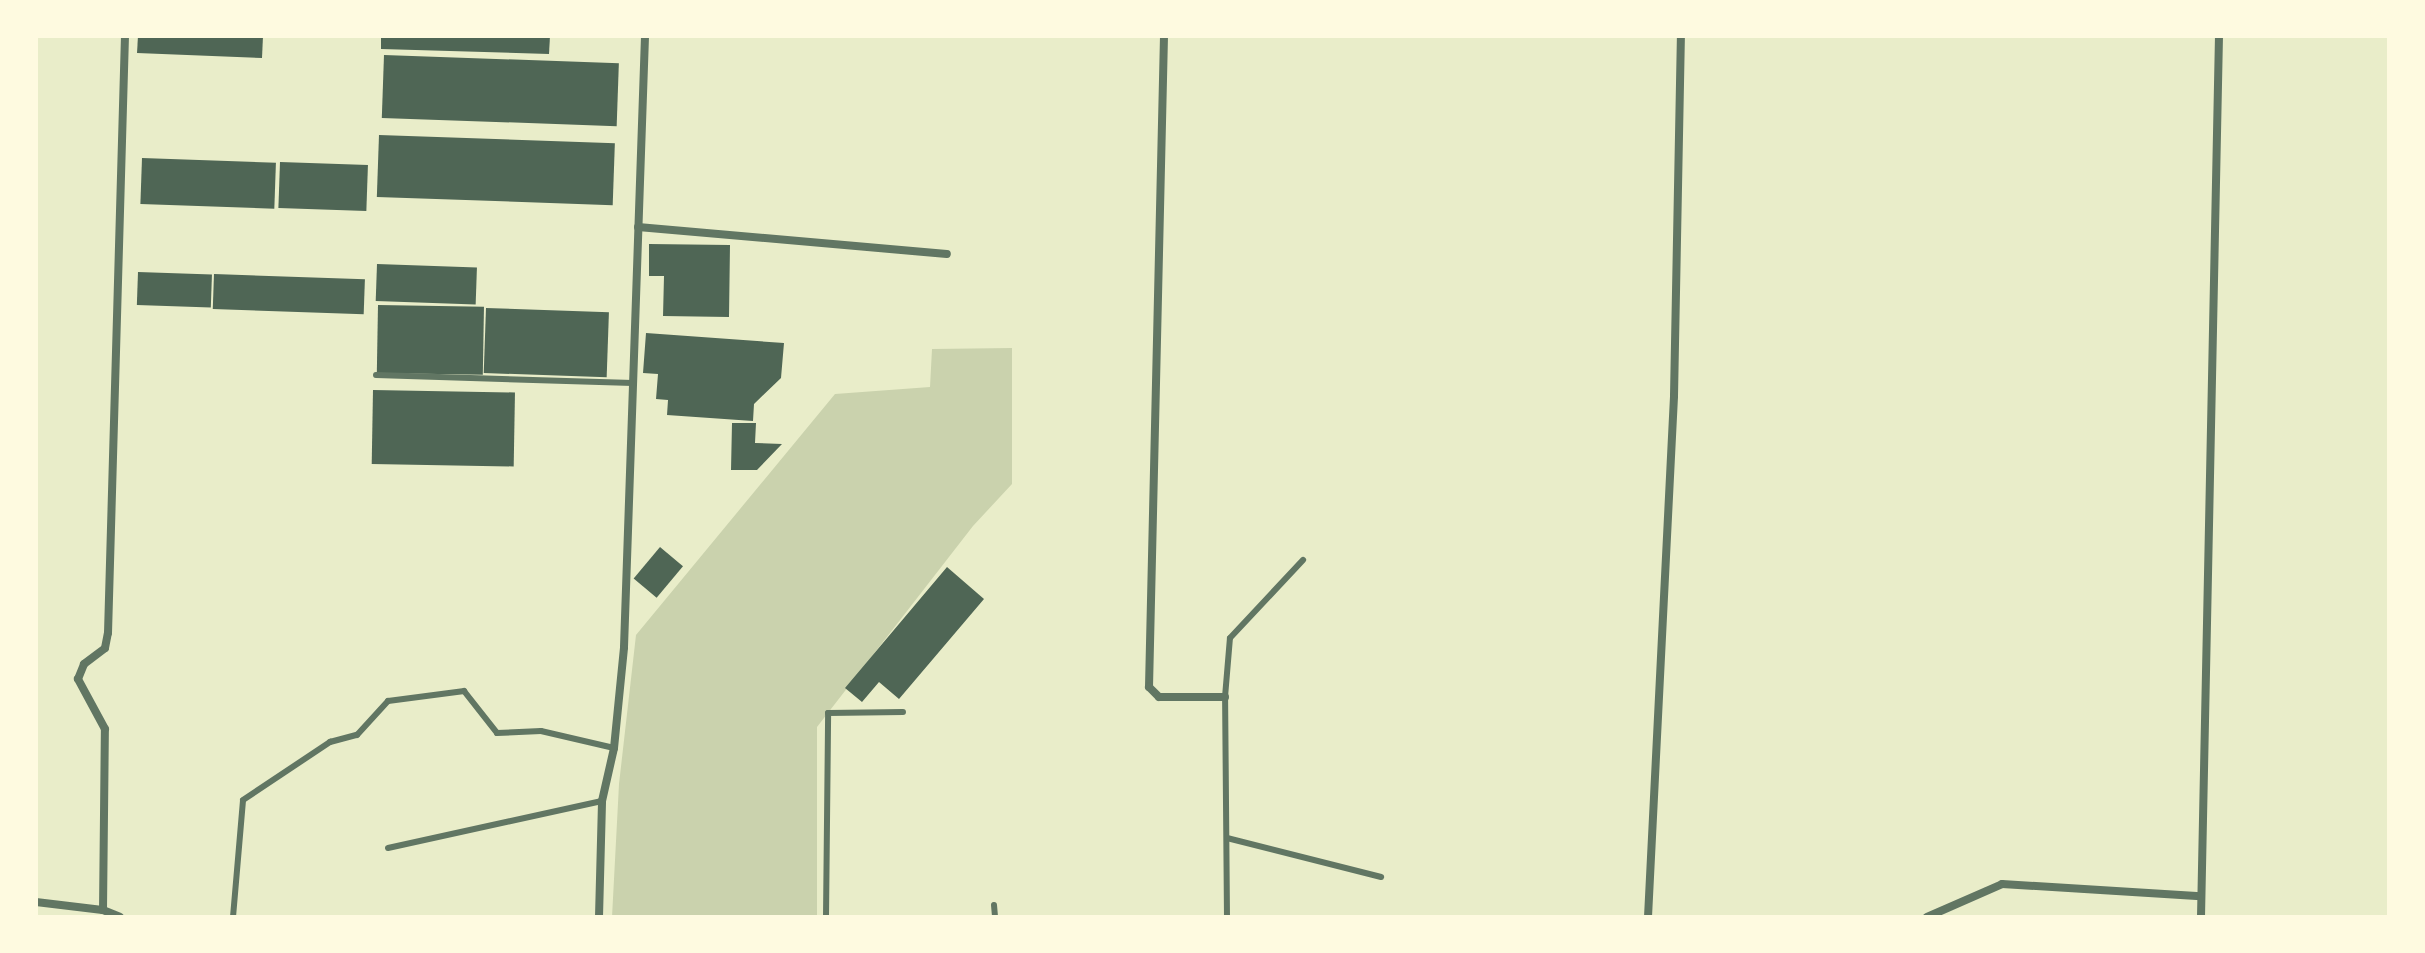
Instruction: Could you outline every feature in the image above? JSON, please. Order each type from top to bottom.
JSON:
[{"type":"street","points":[[103,910],[105,729],[78,679],[84,664],[105,648],[108,633],[125,36]]},
{"type":"street","points":[[599,917],[602,801],[614,748],[624,647],[645,36]]},
{"type":"street","points":[[1164,36],[1149,687],[1159,697],[1225,697]]},
{"type":"street","points":[[1648,917],[1674,396],[1681,36]]},
{"type":"street","points":[[2201,917],[2219,36]]},
{"type":"street","points":[[638,227],[947,254]]},
{"type":"street","points":[[1927,917],[2002,884],[2201,896]]},
{"type":"street","points":[[36,902],[103,910],[120,917]]},
{"type":"lane","points":[[376,375],[633,383]]},
{"type":"lane","points":[[1227,917],[1225,697],[1230,638],[1303,560]]},
{"type":"lane","points":[[233,917],[243,800],[330,742],[357,735],[388,701],[464,691],[497,733],[541,731],[614,748]]},
{"type":"lane","points":[[826,917],[828,713],[903,712]]},
{"type":"lane","points":[[388,848],[602,801]]},
{"type":"lane","points":[[1227,838],[1381,877]]},
{"type":"lane","points":[[994,905],[995,917]]},
{"type":"green space","points":[[1012,348],[1012,484],[973,526],[817,727],[817,917],[612,917],[619,784],[636,635],[835,394],[930,387],[932,349]]},
{"type":"building","points":[[138,36],[263,36],[262,58],[137,53]]},
{"type":"building","points":[[381,36],[550,36],[549,54],[381,49]]},
{"type":"building","points":[[384,55],[619,63],[617,126],[382,118]]},
{"type":"building","points":[[379,135],[615,143],[613,205],[377,197]]},
{"type":"building","points":[[142,158],[276,163],[274,209],[140,204]]},
{"type":"building","points":[[280,162],[368,165],[366,211],[278,208]]},
{"type":"building","points":[[649,244],[730,245],[729,317],[663,316],[664,276],[649,276]]},
{"type":"building","points":[[377,264],[477,267],[476,304],[376,301]]},
{"type":"building","points":[[138,272],[212,275],[211,308],[137,305]]},
{"type":"building","points":[[214,274],[365,279],[364,314],[213,309]]},
{"type":"building","points":[[378,305],[484,307],[483,375],[377,373]]},
{"type":"building","points":[[486,308],[609,312],[607,377],[484,373]]},
{"type":"building","points":[[646,333],[784,343],[781,378],[754,404],[753,421],[667,415],[668,400],[656,399],[658,374],[643,373]]},
{"type":"building","points":[[373,390],[515,392],[514,466],[372,464]]},
{"type":"building","points":[[732,423],[756,423],[755,443],[782,444],[757,470],[731,470]]},
{"type":"building","points":[[660,547],[683,566],[657,598],[634,578]]},
{"type":"building","points":[[947,567],[984,599],[899,699],[879,682],[862,702],[845,688]]}]
